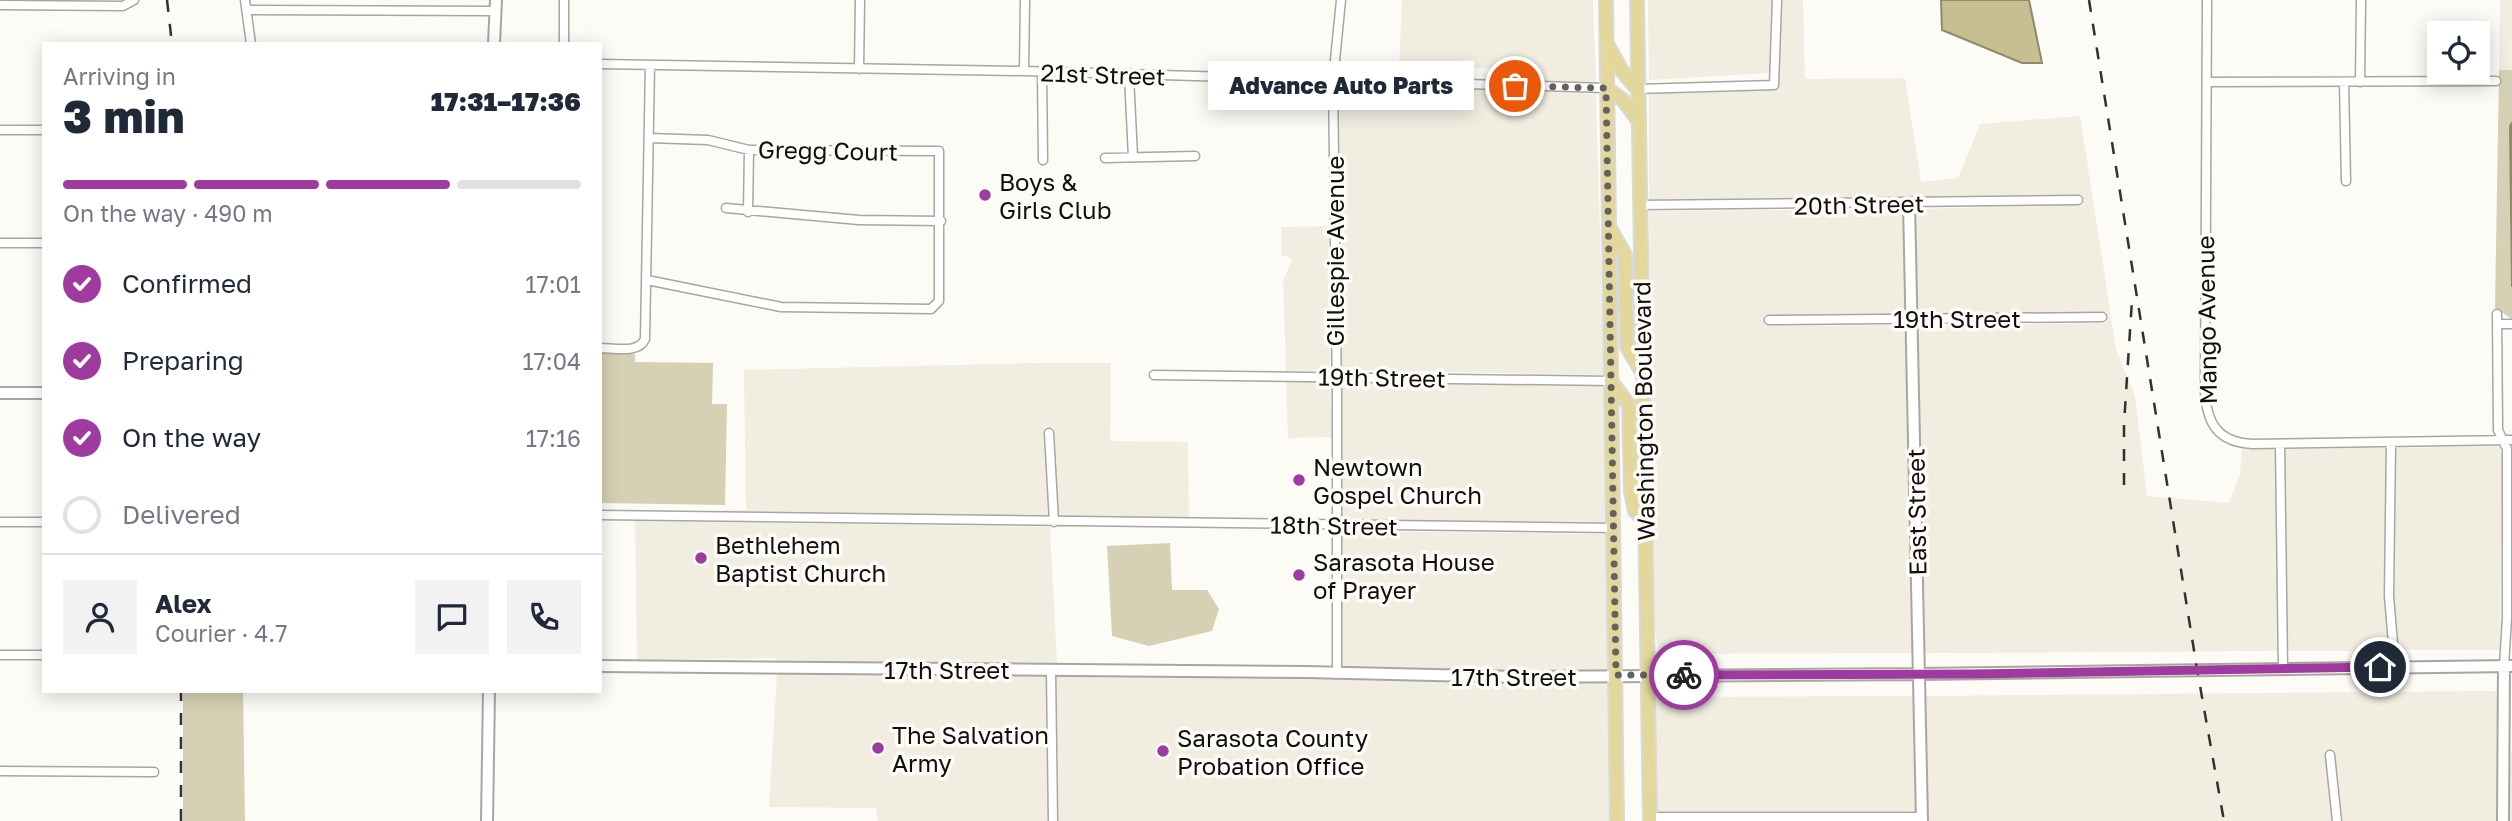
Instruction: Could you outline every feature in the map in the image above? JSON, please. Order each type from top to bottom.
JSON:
[{"type":"main road","name":"Washington Boulevard","points":[[1606,0],[1617,821]]},
{"type":"main road","name":"Washington Boulevard","points":[[1637,0],[1650,819]]},
{"type":"main road","points":[[1607,44],[1622,71],[1637,89]]},
{"type":"main road","points":[[1606,88],[1623,100],[1637,120]]},
{"type":"main road","points":[[1609,226],[1625,255],[1627,347],[1641,370]]},
{"type":"main road","points":[[1611,381],[1629,405],[1631,492],[1635,511],[1645,521]]},
{"type":"street","points":[[0,5],[123,6],[134,0]]},
{"type":"street","points":[[245,0],[251,42]]},
{"type":"street","points":[[564,0],[564,42]]},
{"type":"street","points":[[859,69],[860,0]]},
{"type":"street","points":[[1024,71],[1025,0]]},
{"type":"street","name":"Gillespie Avenue","points":[[1336,674],[1338,525],[1333,80],[1341,0]]},
{"type":"street","points":[[1637,89],[1774,85],[1777,0]]},
{"type":"street","name":"Mango Avenue","points":[[2207,0],[2204,223],[2206,413],[2213,426],[2235,441],[2280,444]]},
{"type":"street","points":[[2360,82],[2361,0]]},
{"type":"street","points":[[247,10],[496,5],[495,42]]},
{"type":"street","name":"21st Street","points":[[602,64],[1024,71],[1606,88]]},
{"type":"street","points":[[602,348],[637,348],[645,340],[650,65]]},
{"type":"street","points":[[1042,72],[1043,160]]},
{"type":"street","points":[[1129,76],[1133,157]]},
{"type":"street","points":[[2207,82],[2496,81]]},
{"type":"street","points":[[2344,82],[2346,181]]},
{"type":"street","points":[[0,130],[42,130]]},
{"type":"street","name":"Gregg Court","points":[[649,138],[708,140],[749,150],[939,151],[941,221]]},
{"type":"street","points":[[748,212],[749,150]]},
{"type":"street","points":[[1105,158],[1195,156]]},
{"type":"street","name":"20th Street","points":[[1639,205],[2078,200]]},
{"type":"street","name":"East Street","points":[[1909,203],[1922,819]]},
{"type":"street","points":[[647,280],[781,307],[931,309],[937,305],[941,221],[859,220],[726,208]]},
{"type":"street","points":[[0,243],[42,243]]},
{"type":"street","points":[[2497,314],[2498,430],[2507,440],[2508,666],[2503,821]]},
{"type":"street","name":"19th Street","points":[[1769,320],[2102,317]]},
{"type":"street","points":[[2497,324],[2512,324]]},
{"type":"street","name":"19th Street","points":[[1154,375],[1335,375],[1611,381]]},
{"type":"street","points":[[0,393],[42,393]]},
{"type":"street","points":[[1049,432],[1054,522]]},
{"type":"street","points":[[2283,669],[2280,444],[2507,440]]},
{"type":"street","points":[[2390,442],[2389,596],[2395,667]]},
{"type":"street","name":"18th Street","points":[[602,515],[1614,528]]},
{"type":"street","points":[[0,522],[42,522]]},
{"type":"street","points":[[0,655],[42,655]]},
{"type":"street","name":"17th Street","points":[[602,666],[1518,677],[2508,666]]},
{"type":"street","points":[[1051,670],[1053,821]]},
{"type":"street","points":[[487,821],[489,693]]},
{"type":"street","points":[[2330,755],[2337,821]]},
{"type":"street","points":[[0,771],[154,772]]},
{"type":"street","points":[[1650,819],[1922,819]]},
{"type":"shaded area","points":[[1402,0],[1593,0],[1596,82],[1496,80],[1496,68],[1399,70]]},
{"type":"shaded area","points":[[1648,0],[1772,0],[1769,73],[1649,80]]},
{"type":"shaded area","points":[[1782,0],[1803,0],[1805,79],[1905,78],[1921,182],[1958,178],[1980,124],[2080,116],[2116,349],[2135,396],[2147,496],[2229,503],[2240,474],[2242,448],[2275,449],[2278,651],[1925,653],[1917,326],[2106,323],[2107,312],[1916,314],[1914,209],[2083,205],[2083,195],[1649,200],[1649,94],[1774,90],[1779,85]]},
{"type":"shaded area","points":[[1941,0],[2029,0],[2042,63],[2022,63],[1942,30]]},
{"type":"shaded area","points":[[2500,0],[2512,0],[2512,70],[2499,70]]},
{"type":"shaded area","points":[[2499,70],[2512,70],[2512,319],[2495,308]]},
{"type":"shaded area","points":[[1338,85],[1596,94],[1604,375],[1340,370]]},
{"type":"shaded area","points":[[2512,123],[2512,287],[2510,126]]},
{"type":"shaded area","points":[[1904,209],[1907,314],[1764,315],[1765,326],[1907,325],[1915,653],[1659,654],[1652,611],[1649,211]]},
{"type":"shaded area","points":[[1329,226],[1330,370],[1286,371],[1283,280],[1292,260],[1284,255],[1282,257],[1281,227]]},
{"type":"shaded area","points":[[602,353],[635,354],[635,362],[713,363],[712,404],[727,404],[725,505],[602,503]]},
{"type":"shaded area","points":[[1111,363],[1110,441],[1188,442],[1189,518],[1058,516],[1054,427],[1044,427],[1049,516],[696,511],[746,510],[744,370]]},
{"type":"shaded area","points":[[1330,381],[1332,437],[1288,438],[1286,382]]},
{"type":"shaded area","points":[[1340,381],[1605,386],[1607,522],[1342,520]]},
{"type":"shaded area","points":[[2500,446],[2500,650],[2399,650],[2394,596],[2396,448]]},
{"type":"shaded area","points":[[2386,448],[2385,596],[2389,651],[2287,651],[2285,449]]},
{"type":"shaded area","points":[[635,521],[1050,527],[1057,664],[777,663],[777,658],[637,660]]},
{"type":"shaded area","points":[[1342,531],[1607,534],[1610,670],[1342,668]]},
{"type":"shaded area","points":[[1170,543],[1172,590],[1207,590],[1219,609],[1212,631],[1149,646],[1112,636],[1107,546]]},
{"type":"shaded area","points":[[777,674],[1046,676],[1048,821],[878,821],[876,808],[769,807]]},
{"type":"shaded area","points":[[1056,676],[1376,681],[1610,681],[1612,821],[1058,821]]},
{"type":"shaded area","points":[[2498,691],[2498,821],[2342,821],[2334,749],[2325,751],[2332,821],[1928,821],[1926,696]]},
{"type":"shaded area","points":[[183,693],[243,693],[245,821],[183,821]]},
{"type":"shaded area","points":[[1916,696],[1917,811],[1656,811],[1653,697]]},
{"type":"shaded area","points":[[2508,753],[2512,753],[2512,821],[2508,821]]},
{"type":"railway","points":[[167,0],[172,42]]},
{"type":"railway","points":[[2089,0],[2224,821]]},
{"type":"railway","points":[[2124,485],[2124,424],[2132,300]]},
{"type":"railway","points":[[181,693],[181,821]]},
{"type":"way so far","points":[[1515,86],[1606,88],[1616,675],[1684,675]]},
{"type":"place","name":"Advance Auto Parts","points":[[1515,86]]},
{"type":"place","name":"Boys & Girls Club","points":[[985,195]]},
{"type":"place","name":"Newtown Gospel Church","points":[[1299,480]]},
{"type":"place","name":"Bethlehem Baptist Church","points":[[701,558]]},
{"type":"place","name":"Sarasota House of Prayer","points":[[1299,575]]},
{"type":"place","name":"The Salvation Army","points":[[878,748]]},
{"type":"place","name":"Sarasota County Probation Office","points":[[1163,751]]},
{"type":"route","points":[[1684,675],[1974,674],[2380,667]]}]
